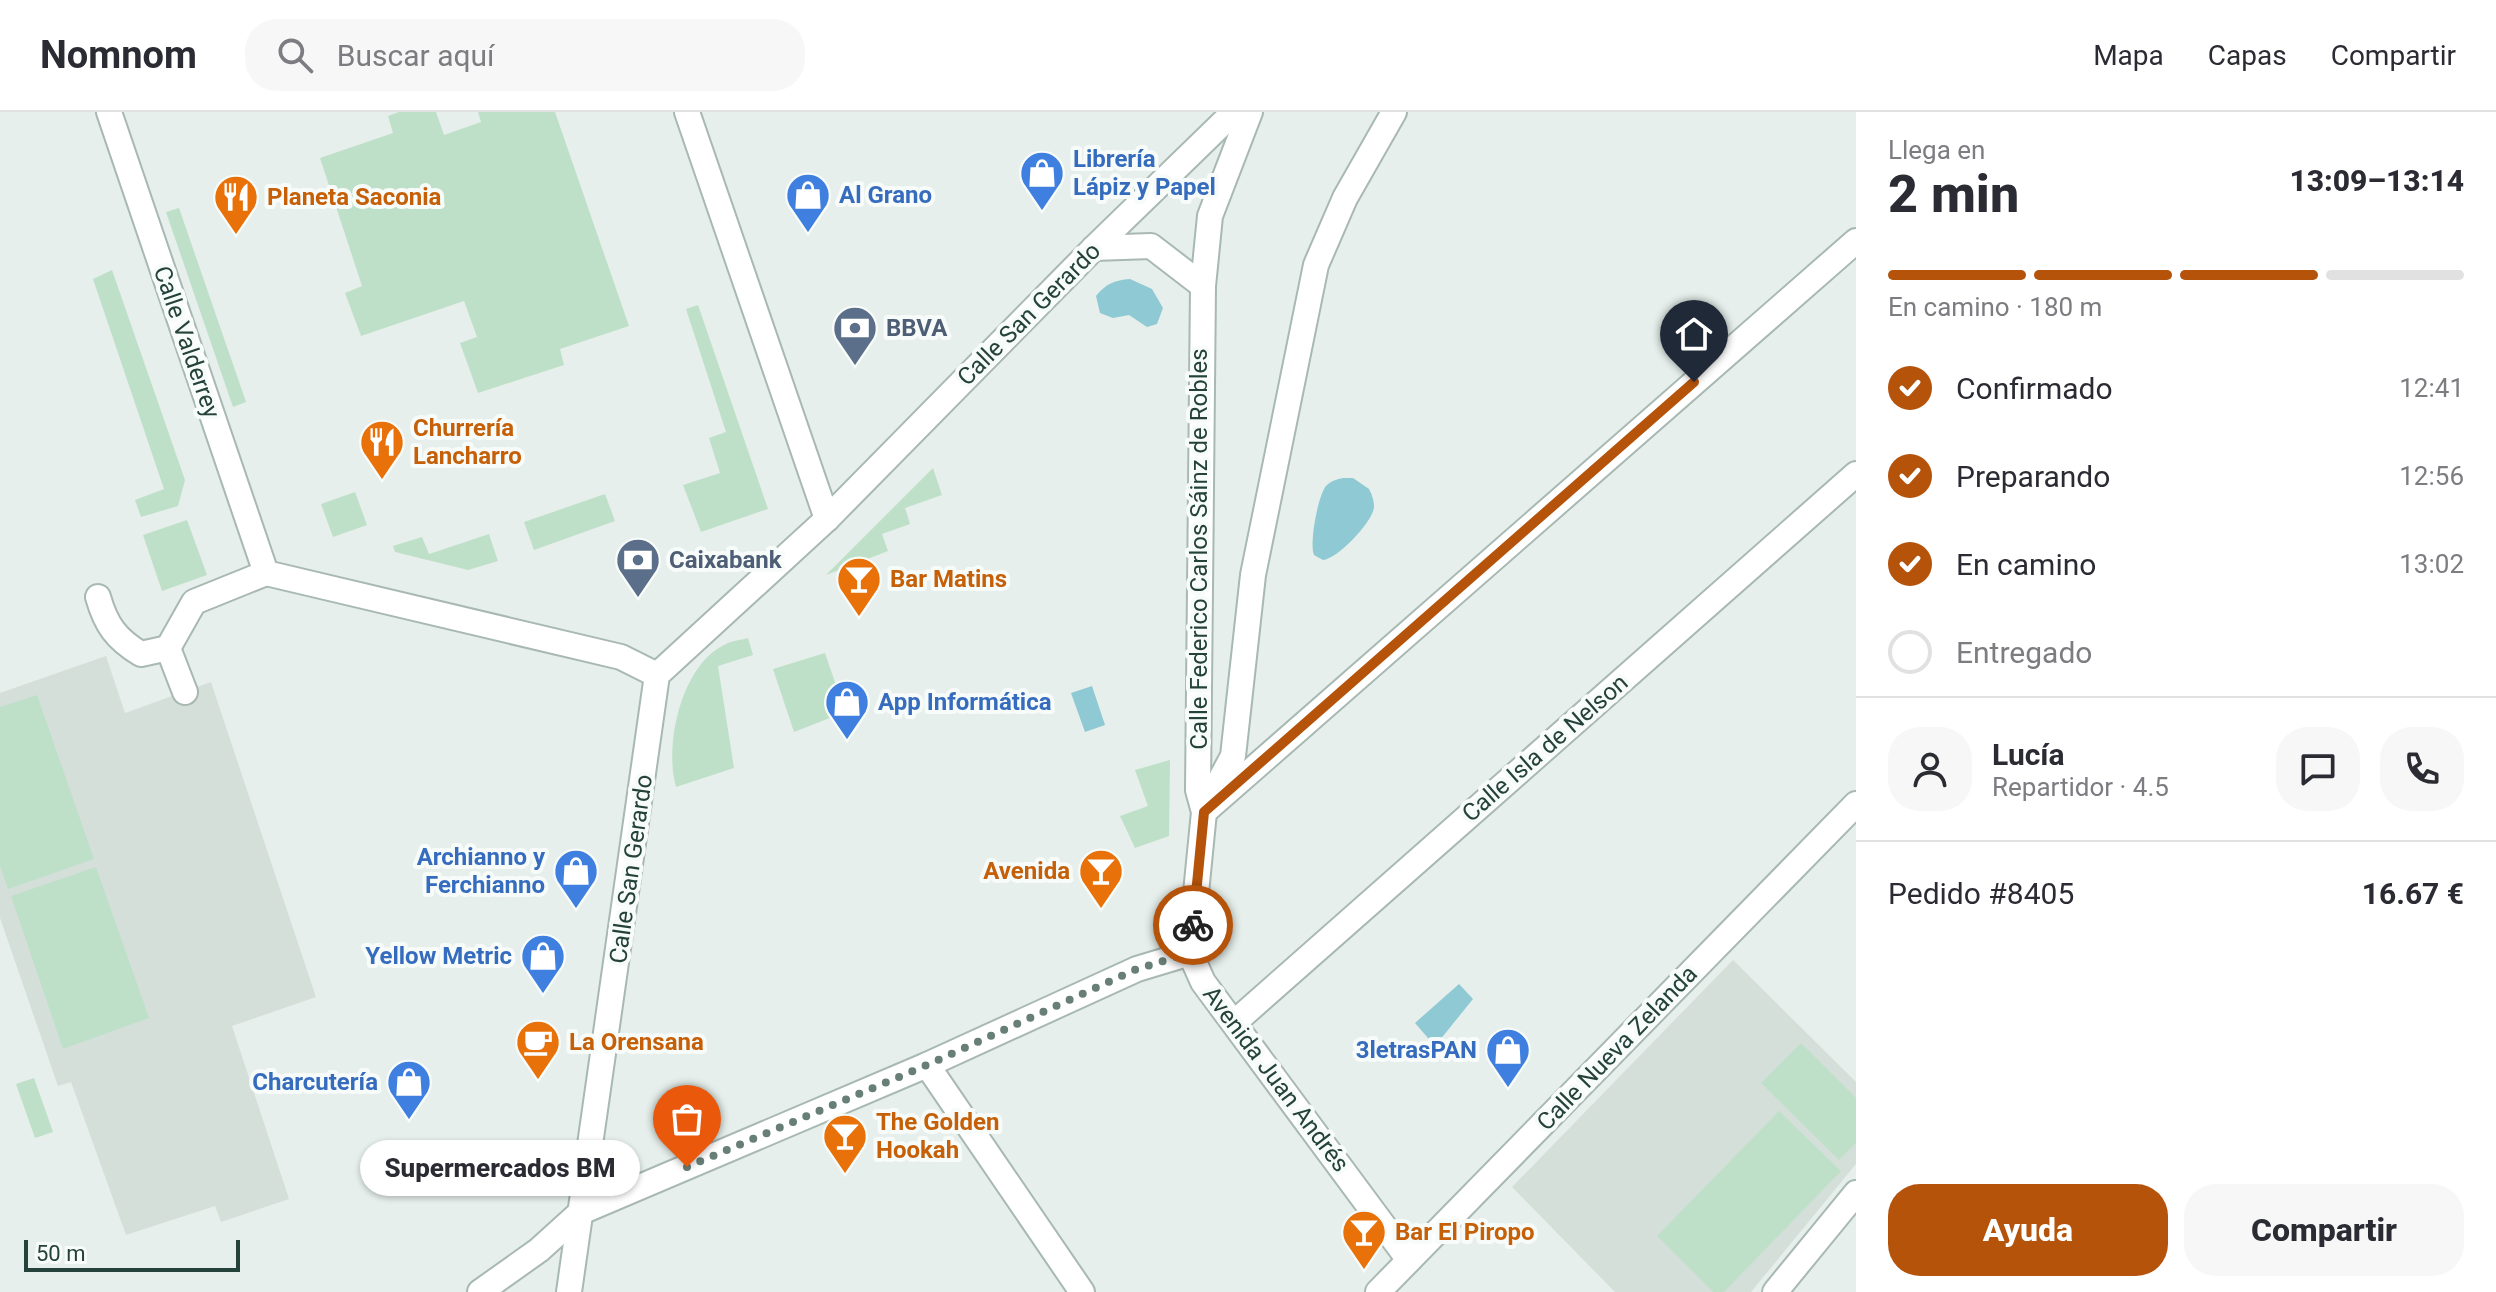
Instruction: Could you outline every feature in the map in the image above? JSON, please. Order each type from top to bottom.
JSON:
[{"type":"street","name":"Calle Valderrey","points":[[109,112],[266,573]]},
{"type":"street","points":[[687,112],[827,519]]},
{"type":"street","name":"Calle San Gerardo","points":[[569,1292],[664,669],[827,519],[1094,248],[1234,112]]},
{"type":"street","name":"Calle Federico Carlos Sáinz de Robles","points":[[1190,953],[1204,812],[1198,790],[1203,286],[1210,216],[1250,112]]},
{"type":"street","name":"Calle Federico Carlos Sáinz de Robles","points":[[1204,812],[1233,756],[1253,575],[1316,265],[1345,198],[1394,112]]},
{"type":"street","points":[[1204,812],[1856,241]]},
{"type":"street","points":[[1094,248],[1151,246],[1203,286]]},
{"type":"street","name":"Calle Isla de Nelson","points":[[1235,1022],[1856,474]]},
{"type":"street","points":[[98,597],[105,621],[119,640],[141,654],[168,648],[194,602],[266,573],[664,669]]},
{"type":"street","points":[[168,648],[185,692]]},
{"type":"street","name":"Calle Nueva Zelanda","points":[[1378,1292],[1856,804]]},
{"type":"street","points":[[480,1292],[539,1250],[581,1212],[927,1065],[1137,969],[1190,953]]},
{"type":"street","name":"Avenida Juan Andrés","points":[[1190,953],[1203,982],[1409,1260]]},
{"type":"street","points":[[927,1065],[1082,1292]]},
{"type":"street","points":[[1775,1292],[1856,1193]]},
{"type":"shaded area","points":[[106,656],[125,713],[211,682],[316,997],[232,1026],[289,1199],[221,1222],[215,1206],[126,1235],[71,1082],[58,1086],[0,918],[0,693]]},
{"type":"shaded area","points":[[1733,960],[1856,1082],[1856,1164],[1751,1292],[1615,1292],[1512,1187]]},
{"type":"green space","points":[[399,112],[436,112],[444,135],[481,122],[478,112],[555,112],[629,326],[560,349],[564,365],[478,393],[460,343],[477,337],[464,301],[361,336],[345,293],[362,286],[320,158],[393,133],[388,116]]},
{"type":"green space","points":[[179,208],[246,402],[233,407],[166,212]]},
{"type":"green space","points":[[112,270],[185,480],[178,506],[141,517],[135,500],[164,489],[93,279]]},
{"type":"green space","points":[[698,305],[768,509],[701,532],[683,485],[720,473],[709,438],[726,432],[686,309]]},
{"type":"green space","points":[[933,468],[942,495],[905,508],[910,524],[882,534],[888,551],[826,575]]},
{"type":"green space","points":[[355,492],[367,525],[333,537],[321,504]]},
{"type":"green space","points":[[605,494],[615,521],[534,550],[524,522]]},
{"type":"green space","points":[[187,520],[207,575],[162,591],[143,535]]},
{"type":"green space","points":[[489,534],[498,561],[468,570],[395,552],[393,546],[422,537],[429,554]]},
{"type":"green space","points":[[748,638],[753,655],[718,666],[734,768],[676,787],[672,750],[679,708],[687,688],[709,655],[726,644]]},
{"type":"green space","points":[[825,653],[845,712],[794,732],[773,669]]},
{"type":"green space","points":[[37,695],[94,859],[8,889],[0,866],[0,707]]},
{"type":"green space","points":[[1170,760],[1169,836],[1135,848],[1120,816],[1148,806],[1135,770]]},
{"type":"green space","points":[[96,867],[149,1018],[63,1049],[11,896]]},
{"type":"green space","points":[[1801,1043],[1856,1098],[1856,1143],[1839,1160],[1761,1083]]},
{"type":"green space","points":[[34,1078],[53,1132],[35,1138],[16,1084]]},
{"type":"green space","points":[[1779,1111],[1841,1171],[1724,1292],[1713,1292],[1657,1236]]},
{"type":"water","points":[[1130,279],[1152,289],[1163,308],[1157,324],[1147,327],[1129,315],[1113,318],[1100,313],[1096,296],[1103,288],[1119,280]]},
{"type":"water","points":[[1343,478],[1353,478],[1369,489],[1374,507],[1368,521],[1353,539],[1323,560],[1314,555],[1313,549],[1317,509],[1326,486]]},
{"type":"water","points":[[1092,686],[1105,725],[1085,732],[1071,693]]},
{"type":"water","points":[[1459,984],[1473,999],[1435,1046],[1415,1023]]},
{"type":"way so far","points":[[687,1167],[927,1065],[1137,969],[1190,953],[1193,925]]},
{"type":"place","name":"Librería Lápiz y Papel","points":[[1042,212]]},
{"type":"place","name":"Al Grano","points":[[808,234]]},
{"type":"place","name":"Planeta Saconia","points":[[236,236]]},
{"type":"place","name":"BBVA","points":[[855,367]]},
{"type":"place","name":"Churrería Lancharro","points":[[382,481]]},
{"type":"place","name":"Caixabank","points":[[638,599]]},
{"type":"place","name":"Bar Matins","points":[[859,618]]},
{"type":"place","name":"App Informática","points":[[847,741]]},
{"type":"place","name":"Archianno y Ferchianno","points":[[576,910]]},
{"type":"place","name":"Avenida","points":[[1101,910]]},
{"type":"place","name":"Yellow Metric","points":[[543,995]]},
{"type":"place","name":"La Orensana","points":[[538,1081]]},
{"type":"place","name":"3letrasPAN","points":[[1508,1089]]},
{"type":"place","name":"Charcutería","points":[[409,1121]]},
{"type":"place","name":"Supermercados BM","points":[[687,1167]]},
{"type":"place","name":"The Golden Hookah","points":[[845,1175]]},
{"type":"place","name":"Bar El Piropo","points":[[1364,1271]]},
{"type":"route","points":[[1193,925],[1204,812],[1694,382]]}]
